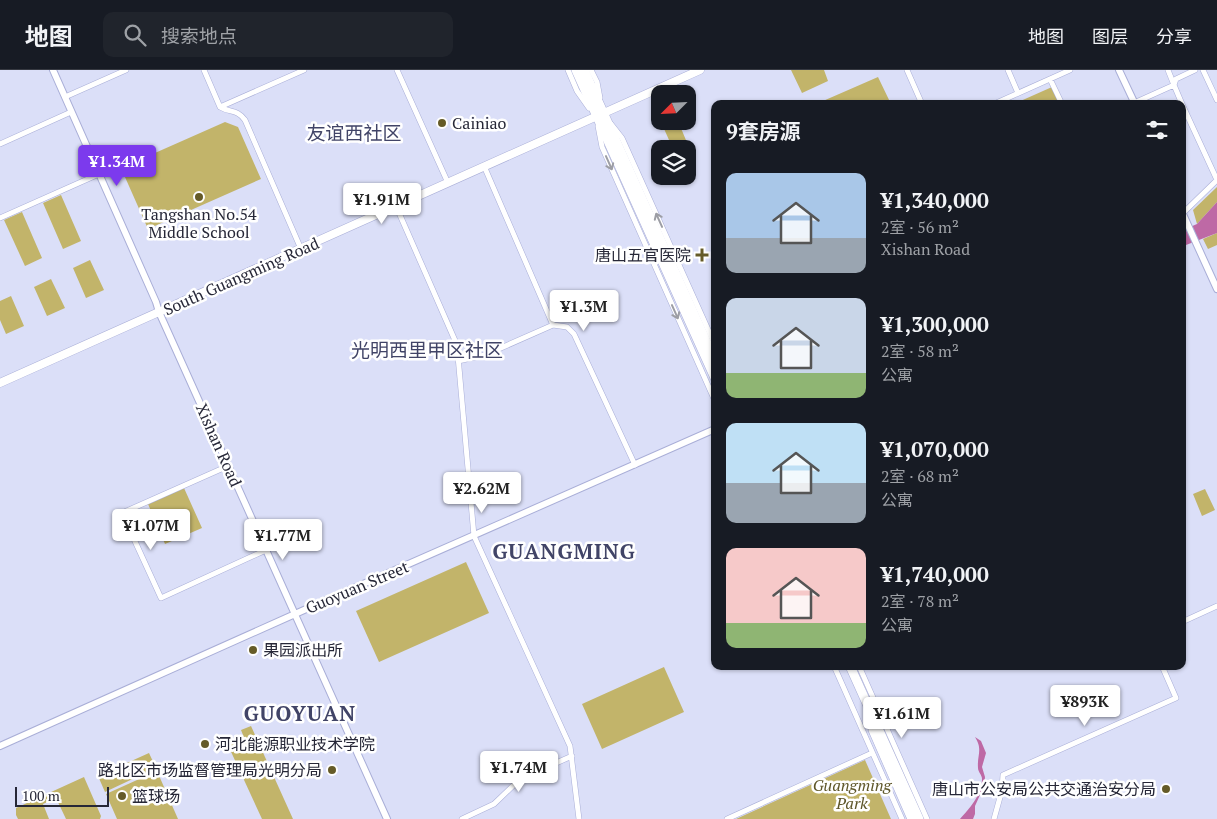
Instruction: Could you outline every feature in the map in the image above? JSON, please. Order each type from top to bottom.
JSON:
[{"type":"main road","points":[[576,70],[600,115],[711,352]]},
{"type":"main road","points":[[584,70],[600,115],[711,369]]},
{"type":"main road","name":"South Guangming Road","points":[[0,383],[700,70]]},
{"type":"main road","points":[[846,670],[912,819]]},
{"type":"main road","points":[[852,670],[919,819]]},
{"type":"street","name":"Xishan Road","points":[[53,70],[159,312],[387,819]]},
{"type":"street","points":[[64,97],[126,70]]},
{"type":"street","points":[[204,70],[220,107],[237,112],[245,120],[301,249]]},
{"type":"street","points":[[220,107],[304,70]]},
{"type":"street","points":[[397,70],[448,183]]},
{"type":"street","points":[[568,70],[577,91],[622,138],[711,335]]},
{"type":"street","points":[[592,70],[597,82],[602,147],[711,392]]},
{"type":"street","points":[[907,70],[920,100]]},
{"type":"street","points":[[1008,70],[1018,93]]},
{"type":"street","points":[[1003,100],[1070,70]]},
{"type":"street","points":[[1120,70],[1133,100]]},
{"type":"street","points":[[1168,70],[1180,100]]},
{"type":"street","points":[[1141,100],[1174,85],[1176,79],[1195,70]]},
{"type":"street","points":[[1203,70],[1217,100]]},
{"type":"street","points":[[1050,79],[1060,100]]},
{"type":"street","points":[[0,144],[71,112]]},
{"type":"street","points":[[1186,113],[1217,180],[1186,212]]},
{"type":"street","points":[[484,166],[553,325]]},
{"type":"street","points":[[0,218],[99,174]]},
{"type":"street","points":[[396,206],[457,345],[474,536],[570,746],[579,819]]},
{"type":"street","points":[[1186,221],[1217,289]]},
{"type":"street","points":[[458,361],[485,355],[553,325],[567,326],[572,330],[634,465]]},
{"type":"street","name":"Guoyuan Street","points":[[0,746],[711,431]]},
{"type":"street","points":[[228,466],[122,513],[161,598],[266,550]]},
{"type":"street","points":[[1186,620],[1217,606]]},
{"type":"street","points":[[836,670],[902,819]]},
{"type":"street","points":[[861,670],[927,819]]},
{"type":"street","points":[[994,819],[1002,790],[1003,775],[1176,698],[1164,670]]},
{"type":"street","points":[[727,819],[872,753]]},
{"type":"street","points":[[462,819],[494,804],[520,779],[572,756]]},
{"type":"street","points":[[900,776],[912,786]]},
{"type":"green space","points":[[791,70],[824,70],[828,81],[802,93]]},
{"type":"green space","points":[[878,77],[889,100],[825,100]]},
{"type":"green space","points":[[1052,87],[1057,100],[1023,100]]},
{"type":"green space","points":[[225,122],[238,127],[261,179],[148,229],[121,168]]},
{"type":"green space","points":[[665,130],[682,130],[686,140],[669,140]]},
{"type":"green space","points":[[1217,187],[1217,202],[1197,224],[1193,210]]},
{"type":"green space","points":[[61,195],[81,241],[63,249],[43,203]]},
{"type":"green space","points":[[22,212],[42,258],[25,266],[4,220]]},
{"type":"green space","points":[[1217,233],[1217,245],[1208,249],[1203,239]]},
{"type":"green space","points":[[90,260],[104,290],[86,298],[73,268]]},
{"type":"green space","points":[[51,279],[65,308],[47,316],[34,287]]},
{"type":"green space","points":[[11,296],[24,326],[6,334],[0,320],[0,301]]},
{"type":"green space","points":[[184,488],[202,528],[165,544],[148,504]]},
{"type":"green space","points":[[1205,489],[1215,510],[1202,516],[1193,494]]},
{"type":"green space","points":[[466,562],[489,613],[379,662],[356,611]]},
{"type":"green space","points":[[664,667],[684,712],[602,749],[582,704]]},
{"type":"green space","points":[[251,726],[293,819],[262,819],[227,743],[243,735],[241,730]]},
{"type":"green space","points":[[149,753],[156,768],[105,792],[98,776]]},
{"type":"green space","name":"Guangming Park","points":[[865,760],[891,819],[736,819]]},
{"type":"green space","points":[[157,771],[178,819],[117,819],[106,794]]},
{"type":"green space","points":[[84,777],[101,816],[100,819],[66,819],[56,798],[43,804],[49,819],[18,819],[16,808]]},
{"type":"shaded area","points":[[1217,202],[1217,233],[1186,245],[1186,229],[1197,224]]},
{"type":"shaded area","points":[[975,737],[981,741],[986,753],[982,767],[985,777],[984,786],[975,806],[973,819],[960,819],[980,791],[982,778],[978,768],[979,749]]},
{"type":"place","name":"Cainiao","points":[[442,123]]},
{"type":"place","name":"Tangshan No.54 Middle School","points":[[199,197]]},
{"type":"place","name":"唐山五官医院","points":[[702,255]]},
{"type":"place","name":"果园派出所","points":[[253,650]]},
{"type":"place","name":"河北能源职业技术学院","points":[[205,744]]},
{"type":"place","name":"路北区市场监督管理局光明分局","points":[[332,770]]},
{"type":"place","name":"唐山市公安局公共交通治安分局","points":[[1166,789]]},
{"type":"place","name":"篮球场","points":[[122,796]]},
{"type":"district","name":"友谊西社区","points":[[354,133]]},
{"type":"district","name":"光明西里甲区社区","points":[[427,350]]},
{"type":"district","name":"GUANGMING","points":[[564,552]]},
{"type":"district","name":"GUOYUAN","points":[[300,714]]}]
